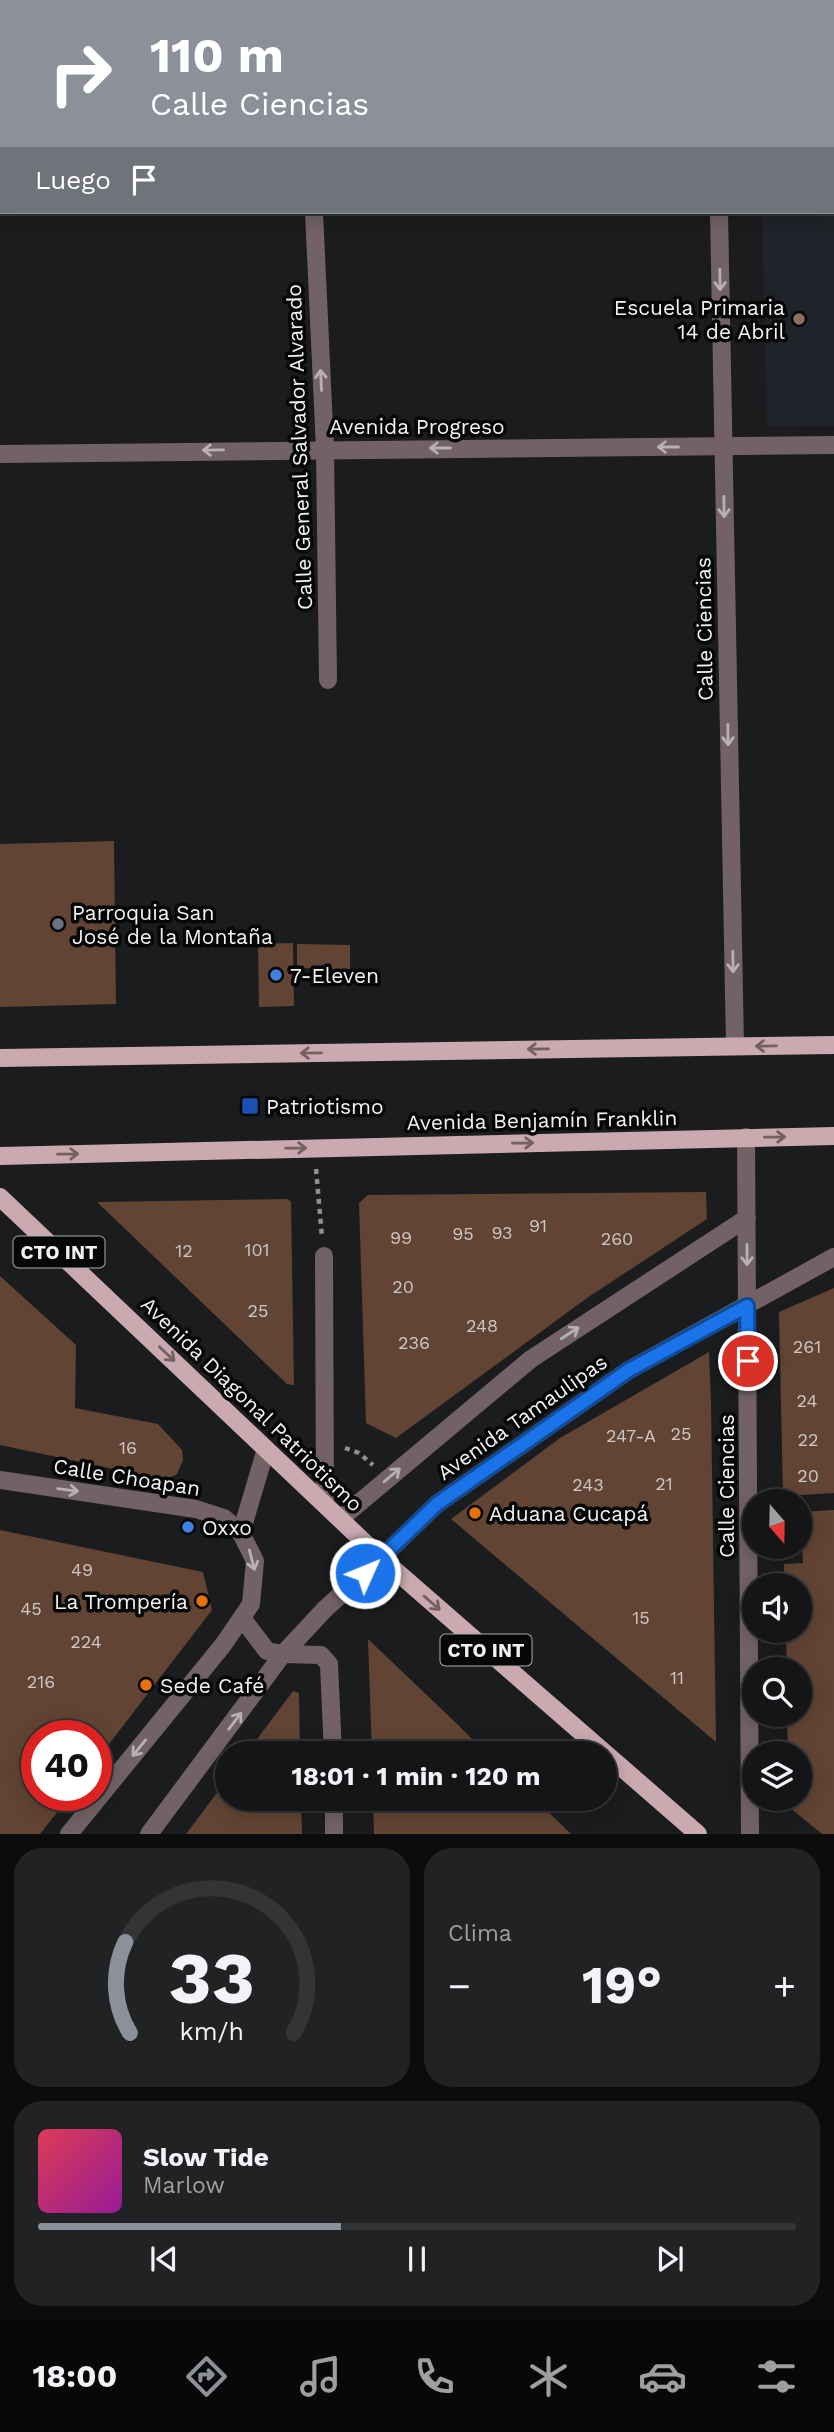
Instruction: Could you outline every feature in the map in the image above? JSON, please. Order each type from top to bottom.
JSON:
[{"type":"main road","points":[[0,1058],[834,1045]]},
{"type":"main road","name":"Avenida Benjamín Franklin","points":[[0,1156],[834,1136]]},
{"type":"main road","name":"Avenida Diagonal Patriotismo","points":[[0,1196],[381,1558],[698,1833]]},
{"type":"street","name":"Calle General Salvador Alvarado","points":[[314,214],[325,449],[328,680]]},
{"type":"street","name":"Calle Ciencias","points":[[719,214],[735,1046]]},
{"type":"street","name":"Avenida Progreso","points":[[0,454],[834,445]]},
{"type":"street","name":"Calle Ciencias","points":[[746,1137],[750,1833]]},
{"type":"street","name":"Avenida Tamaulipas","points":[[340,1519],[531,1359],[747,1218]]},
{"type":"street","points":[[323,1247],[325,1504]]},
{"type":"street","name":"Avenida Tamaulipas","points":[[149,1833],[283,1654],[326,1609],[437,1504],[629,1370],[834,1257]]},
{"type":"street","points":[[69,1833],[251,1604],[255,1561],[242,1533],[266,1448]]},
{"type":"street","name":"Calle Choapan","points":[[0,1480],[196,1509],[225,1518],[242,1533]]},
{"type":"street","points":[[242,1618],[267,1651],[321,1655],[329,1664],[332,1741]]},
{"type":"street","points":[[334,1811],[334,1833]]},
{"type":"path","points":[[314,1148],[323,1247]]},
{"type":"shaded area","name":"Escuela Primaria 14 de Abril","points":[[762,214],[834,214],[834,425],[767,427]]},
{"type":"building","name":"Parroquia San José de la Montaña","points":[[114,841],[116,1004],[0,1007],[0,844]]},
{"type":"building","name":"7-Eleven","points":[[293,943],[294,1006],[259,1007],[258,944]]},
{"type":"building","points":[[297,944],[350,945],[350,969],[297,968]]},
{"type":"building","points":[[706,1192],[707,1219],[587,1298],[396,1438],[366,1423],[359,1203],[368,1195]]},
{"type":"building","points":[[288,1199],[291,1202],[294,1385],[287,1384],[97,1202]]},
{"type":"building","points":[[0,1276],[76,1345],[75,1408],[158,1424],[182,1450],[183,1460],[177,1474],[166,1480],[0,1445]]},
{"type":"building","points":[[834,1288],[834,1493],[812,1494],[812,1489],[783,1489],[779,1312]]},
{"type":"building","points":[[709,1352],[716,1742],[451,1519],[560,1438]]},
{"type":"building","points":[[834,1510],[834,1834],[822,1834],[794,1811],[812,1811],[812,1741],[788,1741],[787,1727],[812,1727],[812,1657],[787,1657],[786,1643],[812,1643],[812,1573],[784,1573],[784,1564],[803,1563],[803,1559],[812,1559],[812,1511]]},
{"type":"building","points":[[0,1530],[203,1572],[212,1610],[112,1740],[112,1720],[21,1720],[21,1811],[58,1811],[40,1834],[0,1834]]},
{"type":"building","points":[[368,1639],[474,1741],[372,1741]]},
{"type":"building","points":[[293,1691],[299,1693],[300,1741],[256,1741]]},
{"type":"building","points":[[215,1795],[215,1811],[301,1811],[302,1834],[186,1834]]},
{"type":"building","points":[[373,1811],[547,1811],[571,1834],[374,1834]]},
{"type":"place","name":"Escuela Primaria 14 de Abril","points":[[799,319]]},
{"type":"place","name":"Parroquia San José de la Montaña","points":[[58,924]]},
{"type":"place","name":"7-Eleven","points":[[276,975]]},
{"type":"place","name":"Patriotismo","points":[[250,1106]]},
{"type":"place","name":"Aduana Cucapá","points":[[475,1513]]},
{"type":"place","name":"Oxxo","points":[[188,1527]]},
{"type":"place","name":"La Trompería","points":[[202,1601]]},
{"type":"place","name":"Sede Café","points":[[146,1685]]},
{"type":"route","points":[[365,1573],[437,1504],[629,1370],[747,1306],[748,1361]]}]
